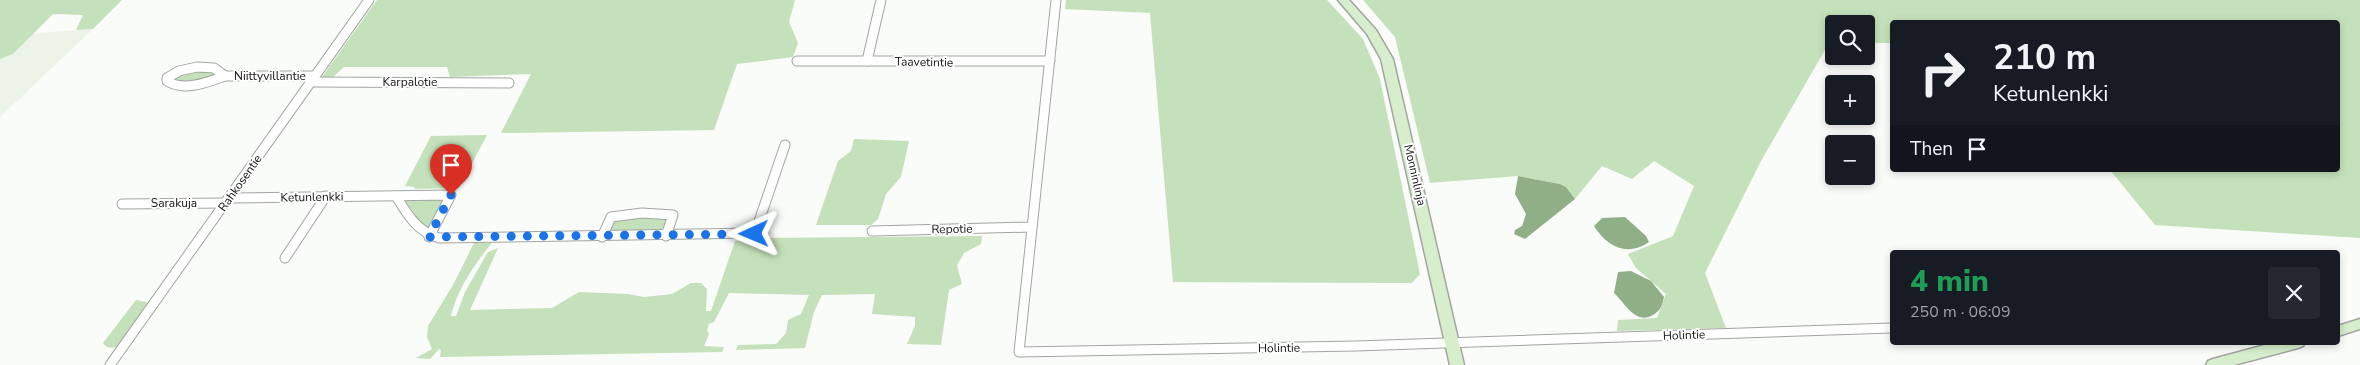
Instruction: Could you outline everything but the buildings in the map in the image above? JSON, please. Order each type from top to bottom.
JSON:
[{"type":"street","name":"Rahkosentie","points":[[110,365],[369,0]]},
{"type":"street","points":[[867,61],[881,0]]},
{"type":"street","name":"Holintie","points":[[1056,0],[1019,352],[1356,346],[1890,328]]},
{"type":"street","name":"Monninlinja","points":[[1343,0],[1372,32],[1387,59],[1457,365]]},
{"type":"street","name":"Taavetintie","points":[[797,61],[1050,62]]},
{"type":"street","name":"Niittyvillantie","points":[[224,76],[223,72],[218,69],[185,68],[171,74],[167,80],[173,85],[195,84],[224,76],[313,79]]},
{"type":"street","name":"Karpalotie","points":[[313,79],[509,83]]},
{"type":"street","points":[[396,196],[421,232],[429,237],[602,237],[754,234],[785,145]]},
{"type":"street","name":"Ketunlenkki","points":[[227,200],[326,196],[451,195],[429,237]]},
{"type":"street","points":[[284,258],[326,196]]},
{"type":"street","name":"Sarakuja","points":[[122,204],[227,200]]},
{"type":"street","points":[[602,237],[611,217],[622,214],[664,213],[673,215],[666,236]]},
{"type":"street","name":"Repotie","points":[[872,230],[1032,227]]},
{"type":"street","points":[[2340,330],[2360,324]]},
{"type":"street","points":[[2213,365],[2287,345]]},
{"type":"shaded area","points":[[0,0],[122,0],[93,29],[76,30],[83,15],[53,14],[13,54],[0,59]]},
{"type":"shaded area","points":[[377,0],[795,0],[789,22],[798,43],[793,57],[737,64],[714,130],[501,133],[531,74],[450,77],[447,67],[344,67],[333,77],[322,77]]},
{"type":"shaded area","points":[[1066,0],[1327,0],[1363,39],[1380,79],[1420,274],[1412,283],[1173,282],[1150,13],[1065,9]]},
{"type":"shaded area","points":[[1363,0],[2360,0],[2360,238],[2155,225],[2112,172],[2340,172],[2340,20],[1890,20],[1890,43],[1875,43],[1875,15],[1825,15],[1825,50],[1761,161],[1705,273],[1726,328],[1617,331],[1618,320],[1657,318],[1666,294],[1636,268],[1628,254],[1673,236],[1694,186],[1654,161],[1632,179],[1602,166],[1575,199],[1566,187],[1560,184],[1518,176],[1430,183],[1395,37]]},
{"type":"shaded area","points":[[93,29],[0,117],[0,36]]},
{"type":"shaded area","points":[[213,71],[218,75],[195,82],[172,81],[173,76],[181,72]]},
{"type":"shaded area","points":[[487,135],[459,188],[414,189],[415,187],[405,186],[431,136]]},
{"type":"shaded area","points":[[854,139],[909,141],[901,177],[886,194],[878,219],[871,225],[816,225],[838,161],[851,151]]},
{"type":"shaded area","points":[[1518,176],[1560,184],[1566,187],[1575,199],[1525,239],[1514,234],[1515,230],[1522,226],[1526,214],[1515,194]]},
{"type":"shaded area","points":[[404,199],[443,199],[444,202],[429,229],[425,230]]},
{"type":"shaded area","points":[[623,217],[665,218],[667,220],[660,231],[609,232],[613,222]]},
{"type":"shaded area","points":[[1625,217],[1646,236],[1649,242],[1633,249],[1618,247],[1605,239],[1594,226],[1602,218]]},
{"type":"shaded area","points":[[982,236],[981,244],[964,253],[957,265],[962,284],[949,290],[941,345],[907,344],[915,326],[915,317],[872,314],[875,294],[822,295],[814,312],[805,348],[736,350],[738,345],[776,344],[786,333],[788,320],[801,314],[809,295],[729,293],[714,322],[709,324],[707,330],[709,334],[704,346],[724,347],[722,352],[440,357],[441,350],[439,349],[430,359],[416,358],[432,349],[427,337],[428,326],[453,285],[474,243],[492,243],[467,277],[451,316],[456,316],[465,292],[488,252],[498,248],[470,310],[552,308],[579,292],[628,294],[644,297],[672,294],[691,283],[701,283],[707,289],[706,311],[711,311],[735,241],[760,238]]},
{"type":"shaded area","points":[[1631,271],[1651,281],[1664,297],[1657,313],[1645,318],[1635,315],[1614,293],[1618,272]]},
{"type":"shaded area","points":[[136,300],[148,304],[117,347],[111,348],[106,346],[103,343]]},
{"type":"route","points":[[451,195],[429,237],[602,237],[754,234]]}]
